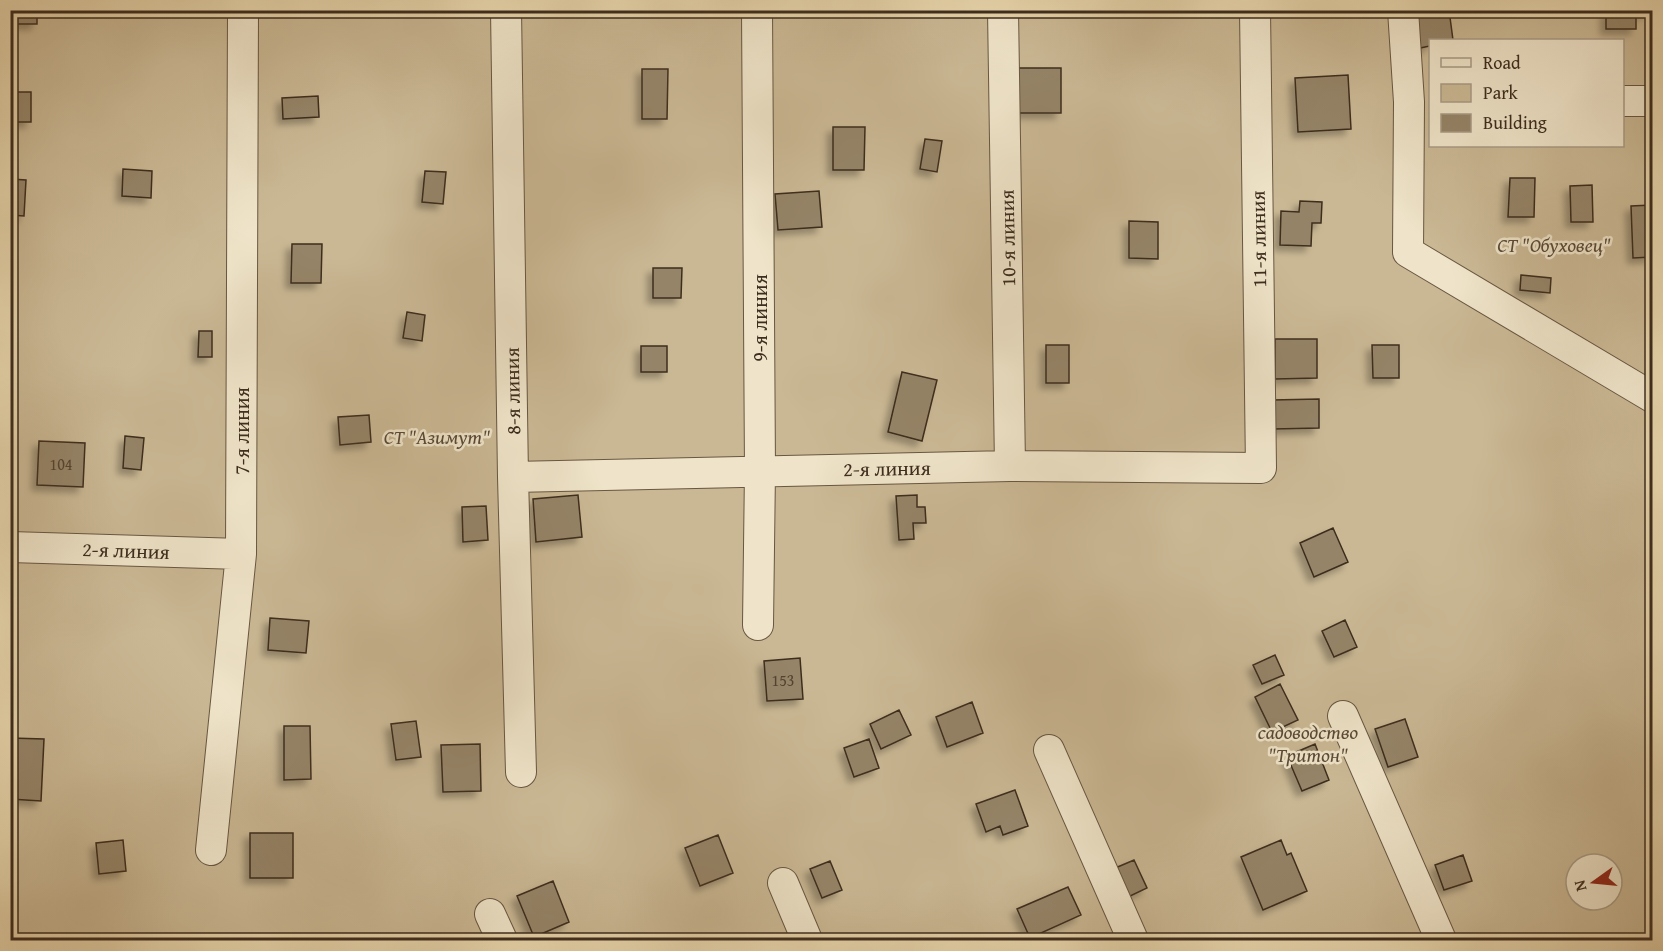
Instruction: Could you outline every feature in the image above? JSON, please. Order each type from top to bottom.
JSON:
[{"type":"street","name":"7-я линия","points":[[211,850],[241,554],[243,10]]},
{"type":"street","name":"8-я линия","points":[[506,10],[513,477],[521,772]]},
{"type":"street","name":"9-я линия","points":[[757,10],[760,470],[758,625]]},
{"type":"street","name":"10-я линия","points":[[1004,10],[1010,466]]},
{"type":"street","name":"11-я линия","points":[[1255,10],[1261,468]]},
{"type":"street","points":[[1403,10],[1420,102],[1408,252],[1653,397]]},
{"type":"street","points":[[1624,101],[1653,101]]},
{"type":"street","name":"2-я линия","points":[[513,477],[1010,466],[1261,468]]},
{"type":"street","name":"2-я линия","points":[[10,547],[241,554]]},
{"type":"street","points":[[1343,716],[1441,940]]},
{"type":"street","points":[[1049,750],[1133,940]]},
{"type":"street","points":[[783,883],[807,940]]},
{"type":"green space","name":"СТ \"Азимут\"","points":[[10,11],[1652,11],[1652,940],[11,940]]},
{"type":"building","points":[[10,10],[37,10],[37,24],[10,24]]},
{"type":"building","points":[[1415,10],[1449,10],[1453,39],[1429,39],[1429,46],[1420,48]]},
{"type":"building","points":[[1606,10],[1648,10],[1648,13],[1636,13],[1636,29],[1606,29]]},
{"type":"building","points":[[1018,68],[1061,68],[1061,113],[1018,113]]},
{"type":"building","points":[[642,69],[668,69],[667,119],[642,119]]},
{"type":"building","points":[[1348,75],[1351,129],[1298,132],[1295,78]]},
{"type":"building","points":[[10,92],[31,92],[31,122],[10,122]]},
{"type":"building","points":[[318,96],[319,117],[283,119],[282,98]]},
{"type":"building","points":[[833,127],[865,127],[864,170],[833,170]]},
{"type":"building","points":[[925,139],[942,141],[937,172],[920,169]]},
{"type":"building","points":[[123,169],[152,171],[151,198],[122,196]]},
{"type":"building","points":[[425,171],[446,172],[443,204],[422,202]]},
{"type":"building","points":[[1510,178],[1535,178],[1534,217],[1508,217]]},
{"type":"building","points":[[10,179],[26,180],[24,216],[10,215]]},
{"type":"building","points":[[1592,185],[1593,222],[1571,222],[1570,186]]},
{"type":"building","points":[[819,191],[822,227],[778,230],[775,194]]},
{"type":"building","points":[[1300,201],[1322,202],[1321,223],[1312,223],[1311,246],[1280,245],[1281,211],[1299,212]]},
{"type":"building","points":[[1652,205],[1652,257],[1633,258],[1631,206]]},
{"type":"building","points":[[1129,221],[1158,222],[1158,259],[1129,258]]},
{"type":"building","points":[[292,244],[322,244],[321,283],[291,283]]},
{"type":"building","points":[[653,268],[682,268],[681,298],[653,298]]},
{"type":"building","points":[[1521,275],[1551,278],[1550,293],[1520,290]]},
{"type":"building","points":[[407,312],[425,315],[422,341],[403,338]]},
{"type":"building","points":[[199,331],[212,331],[212,357],[198,357]]},
{"type":"building","points":[[1275,339],[1317,339],[1317,378],[1275,379]]},
{"type":"building","points":[[1046,345],[1069,345],[1069,383],[1046,383]]},
{"type":"building","points":[[1372,345],[1399,345],[1399,378],[1373,378]]},
{"type":"building","points":[[641,346],[667,346],[667,372],[641,372]]},
{"type":"building","points":[[902,372],[937,380],[922,441],[888,432]]},
{"type":"building","points":[[1319,399],[1319,428],[1273,429],[1272,400]]},
{"type":"building","points":[[369,415],[371,442],[340,445],[338,417]]},
{"type":"building","points":[[125,436],[144,438],[141,470],[123,468]]},
{"type":"building","points":[[39,441],[85,443],[83,487],[37,485]]},
{"type":"building","points":[[578,495],[582,537],[536,542],[533,499]]},
{"type":"building","points":[[917,495],[917,507],[925,507],[926,523],[913,523],[914,539],[899,540],[896,496]]},
{"type":"building","points":[[486,506],[488,540],[463,542],[462,507]]},
{"type":"building","points":[[1333,528],[1348,562],[1314,577],[1300,543]]},
{"type":"building","points":[[270,618],[309,621],[306,653],[268,650]]},
{"type":"building","points":[[1345,620],[1357,647],[1334,657],[1322,631]]},
{"type":"building","points":[[1275,655],[1284,675],[1262,684],[1253,665]]},
{"type":"building","points":[[800,658],[803,699],[767,701],[764,661]]},
{"type":"building","points":[[1280,684],[1298,720],[1272,732],[1255,697]]},
{"type":"building","points":[[972,702],[983,733],[947,747],[936,717]]},
{"type":"building","points":[[899,710],[911,735],[881,749],[870,724]]},
{"type":"building","points":[[1405,719],[1418,757],[1388,767],[1375,729]]},
{"type":"building","points":[[416,721],[421,757],[396,760],[391,724]]},
{"type":"building","points":[[284,726],[310,726],[311,779],[284,780]]},
{"type":"building","points":[[10,738],[44,739],[41,801],[10,799]]},
{"type":"building","points":[[869,739],[879,768],[854,777],[844,748]]},
{"type":"building","points":[[480,744],[481,791],[443,792],[441,745]]},
{"type":"building","points":[[1315,744],[1329,780],[1302,791],[1287,756]]},
{"type":"building","points":[[1015,790],[1028,826],[1003,835],[1000,826],[986,832],[976,804]]},
{"type":"building","points":[[250,833],[293,833],[293,878],[250,878]]},
{"type":"building","points":[[718,835],[733,873],[700,886],[685,848]]},
{"type":"building","points":[[123,840],[126,871],[99,874],[96,843]]},
{"type":"building","points":[[1281,840],[1287,855],[1291,853],[1307,891],[1263,910],[1241,857]]},
{"type":"building","points":[[1463,855],[1472,881],[1444,890],[1435,865]]},
{"type":"building","points":[[1134,860],[1147,888],[1126,898],[1113,869]]},
{"type":"building","points":[[830,861],[842,890],[822,898],[810,869]]},
{"type":"building","points":[[553,881],[569,922],[534,937],[517,896]]},
{"type":"building","points":[[1068,887],[1081,915],[1030,938],[1017,909]]},
{"type":"park label","name":"СТ \"Обуховец\"","points":[[1554,244]]},
{"type":"park label","name":"садоводство \"Тритон\"","points":[[1308,742]]}]
